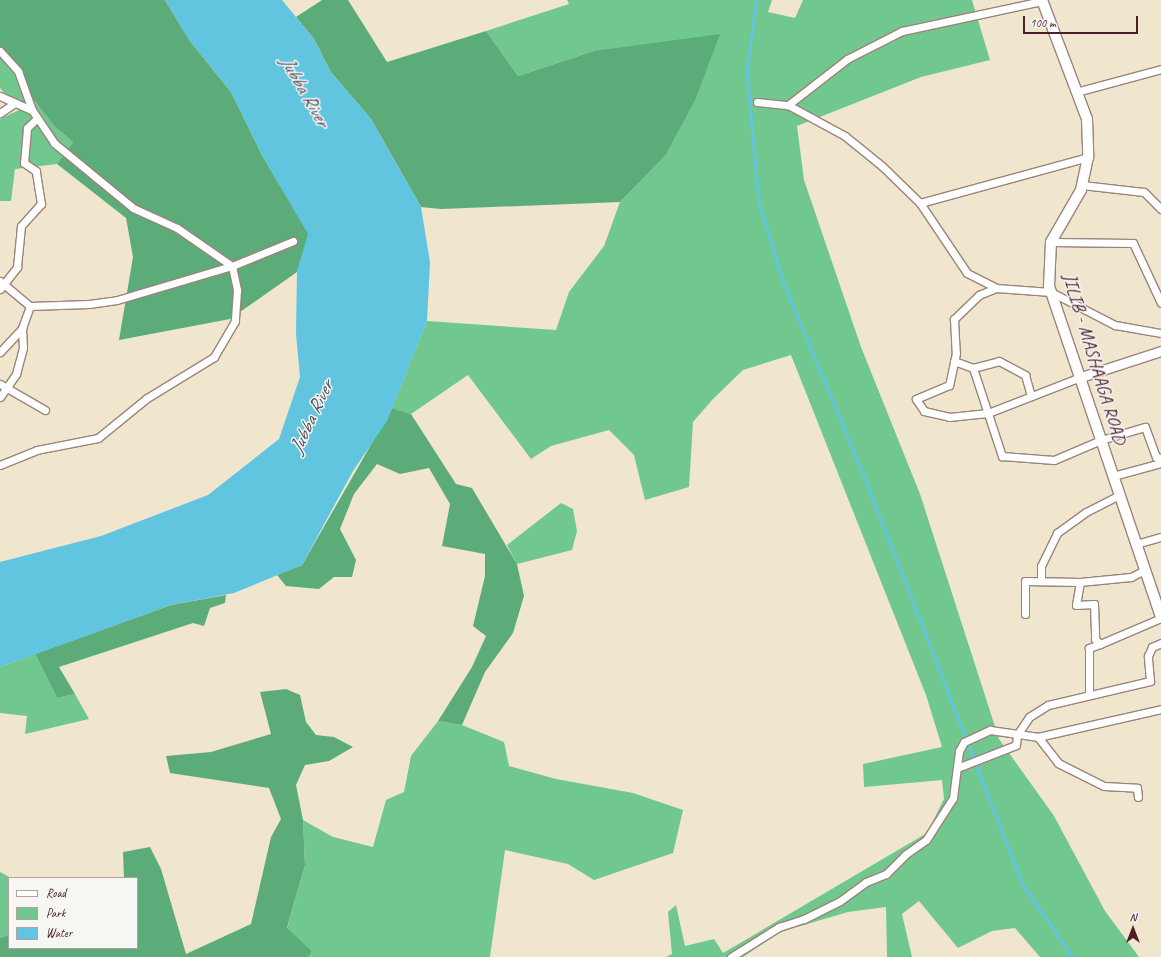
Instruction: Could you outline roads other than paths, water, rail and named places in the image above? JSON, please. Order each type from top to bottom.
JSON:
[{"type":"main road","name":"JILIB - MASHAAGA ROAD","points":[[1042,1],[1087,119],[1088,157],[1082,185],[1050,242],[1048,275],[1051,292],[1081,377],[1100,440],[1161,618]]},
{"type":"street","points":[[788,105],[847,59],[902,31],[1042,1]]},
{"type":"street","points":[[0,51],[18,71],[32,110],[54,143],[133,208],[177,228],[232,266],[237,290],[235,321],[214,357],[147,398],[98,438],[38,450],[0,465]]},
{"type":"street","points":[[1076,92],[1161,69]]},
{"type":"street","points":[[0,96],[32,110]]},
{"type":"street","points":[[757,102],[788,105],[845,136],[920,203],[967,273],[996,288],[1051,292],[1115,325],[1161,333]]},
{"type":"street","points":[[0,113],[15,103]]},
{"type":"street","points":[[37,118],[27,128],[24,163],[36,171],[41,204],[21,226],[17,267],[1,285],[30,306],[117,300],[232,266],[293,241]]},
{"type":"street","points":[[920,203],[1088,157]]},
{"type":"street","points":[[1082,185],[1144,192],[1161,209]]},
{"type":"street","points":[[1050,242],[1133,243],[1161,303]]},
{"type":"street","points":[[996,288],[979,295],[954,319],[954,361],[950,385],[916,399],[924,411],[950,417],[988,413],[1081,377],[1161,351]]},
{"type":"street","points":[[0,352],[22,328],[30,306]]},
{"type":"street","points":[[0,397],[16,374],[23,348],[22,328]]},
{"type":"street","points":[[954,361],[973,368],[999,361],[1025,376],[1031,396]]},
{"type":"street","points":[[973,368],[1002,456],[1054,460],[1100,440],[1144,427],[1156,458],[1161,458]]},
{"type":"street","points":[[0,384],[45,410]]},
{"type":"street","points":[[1113,476],[1161,463]]},
{"type":"street","points":[[1041,581],[1041,566],[1057,533],[1086,512],[1120,495]]},
{"type":"street","points":[[1136,544],[1161,537]]},
{"type":"street","points":[[1025,614],[1025,580],[1080,582],[1131,577],[1145,570]]},
{"type":"street","points":[[1080,582],[1076,605],[1094,604],[1095,638],[1100,644]]},
{"type":"street","points":[[1089,695],[1089,648],[1161,618]]},
{"type":"street","points":[[957,768],[982,756],[1016,745],[1018,735],[1029,717],[1048,704],[1150,682],[1148,656],[1152,647],[1161,642]]},
{"type":"street","points":[[731,957],[779,927],[804,919],[840,901],[866,882],[886,874],[906,854],[926,840],[953,798],[958,751],[969,740],[990,730],[1038,737],[1161,709]]},
{"type":"street","points":[[1038,737],[1058,763],[1104,786],[1137,788],[1138,797]]},
{"type":"water","name":"Jubba River","points":[[165,0],[282,0],[314,39],[330,71],[371,119],[421,207],[430,262],[427,321],[387,421],[353,471],[302,565],[234,593],[171,605],[0,667],[0,562],[101,536],[208,495],[279,439],[300,377],[296,334],[297,272],[308,234],[263,157],[231,92],[190,41]]},
{"type":"waterway","points":[[757,0],[747,71],[759,201],[783,281],[867,483],[1023,885],[1073,957]]}]
